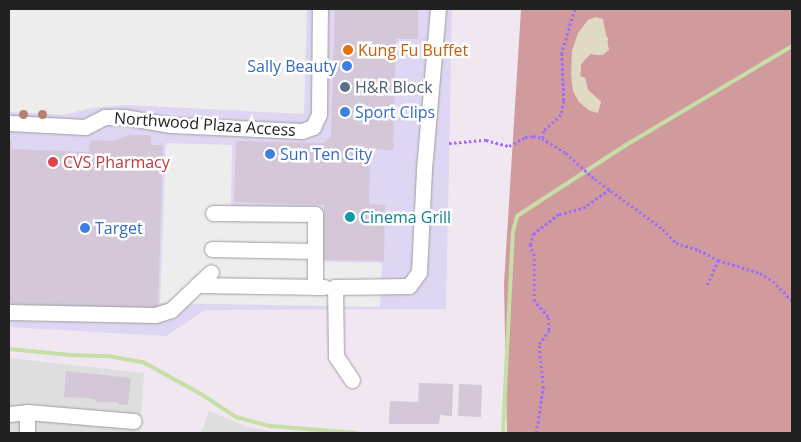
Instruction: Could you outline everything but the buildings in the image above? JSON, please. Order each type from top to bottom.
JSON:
[{"type":"street","name":"Northwood Plaza Access","points":[[9,122],[85,127],[105,117],[124,117],[171,125],[302,131],[313,127],[319,114],[320,9]]},
{"type":"street","points":[[197,285],[409,286],[419,272],[424,169],[438,9]]},
{"type":"street","points":[[214,212],[315,214],[315,287]]},
{"type":"street","points":[[212,249],[315,251]]},
{"type":"street","points":[[9,312],[155,315],[171,310],[211,272]]},
{"type":"street","points":[[335,287],[336,356],[352,380]]},
{"type":"street","points":[[27,412],[27,433]]},
{"type":"street","points":[[9,414],[27,412],[134,422]]},
{"type":"path","points":[[542,138],[544,131],[561,115],[564,101],[562,52],[575,9]]},
{"type":"path","points":[[449,143],[486,140],[509,146],[525,137],[542,138],[581,165],[681,246],[699,250],[718,260],[760,273],[773,281],[792,301]]},
{"type":"path","points":[[536,433],[543,388],[539,344],[549,330],[548,317],[534,301],[534,256],[530,245],[533,234],[559,214],[583,208],[610,189]]},
{"type":"path","points":[[707,285],[718,260]]},
{"type":"shaded area","points":[[9,9],[452,9],[446,309],[205,310],[166,336],[9,327]]},
{"type":"shaded area","points":[[9,9],[307,9],[304,114],[126,105],[92,108],[63,115],[9,112]]},
{"type":"shaded area","points":[[521,9],[792,9],[792,433],[507,433],[504,284]],"holes":[[[589,20],[604,32],[608,39],[603,55],[590,54],[581,64],[580,76],[585,78],[588,90],[601,102],[573,91]]]},
{"type":"shaded area","points":[[596,17],[603,19],[609,50],[603,55],[590,54],[581,64],[580,76],[585,78],[588,90],[601,102],[598,113],[590,111],[579,102],[573,91],[571,74],[572,51],[578,33],[588,20]]},
{"type":"shaded area","points":[[166,143],[232,145],[231,207],[309,212],[309,261],[382,263],[380,307],[160,303]]},
{"type":"shaded area","points":[[9,358],[144,373],[140,433],[9,433]]},
{"type":"shaded area","points":[[209,411],[247,427],[279,433],[201,433]]},
{"type":"waterway","points":[[503,433],[513,232],[517,216],[626,145],[792,46]]},
{"type":"waterway","points":[[9,349],[71,355],[108,356],[143,362],[201,394],[236,417],[270,426],[357,433]]},
{"type":"place","name":"Kung Fu Buffet","points":[[348,50]]},
{"type":"place","name":"Sally Beauty","points":[[347,66]]},
{"type":"place","name":"H&R Block","points":[[345,87]]},
{"type":"place","name":"Sport Clips","points":[[345,112]]},
{"type":"place","name":"Sun Ten City","points":[[270,154]]},
{"type":"place","name":"CVS Pharmacy","points":[[53,162]]},
{"type":"place","name":"Cinema Grill","points":[[350,217]]},
{"type":"place","name":"Target","points":[[85,228]]}]
